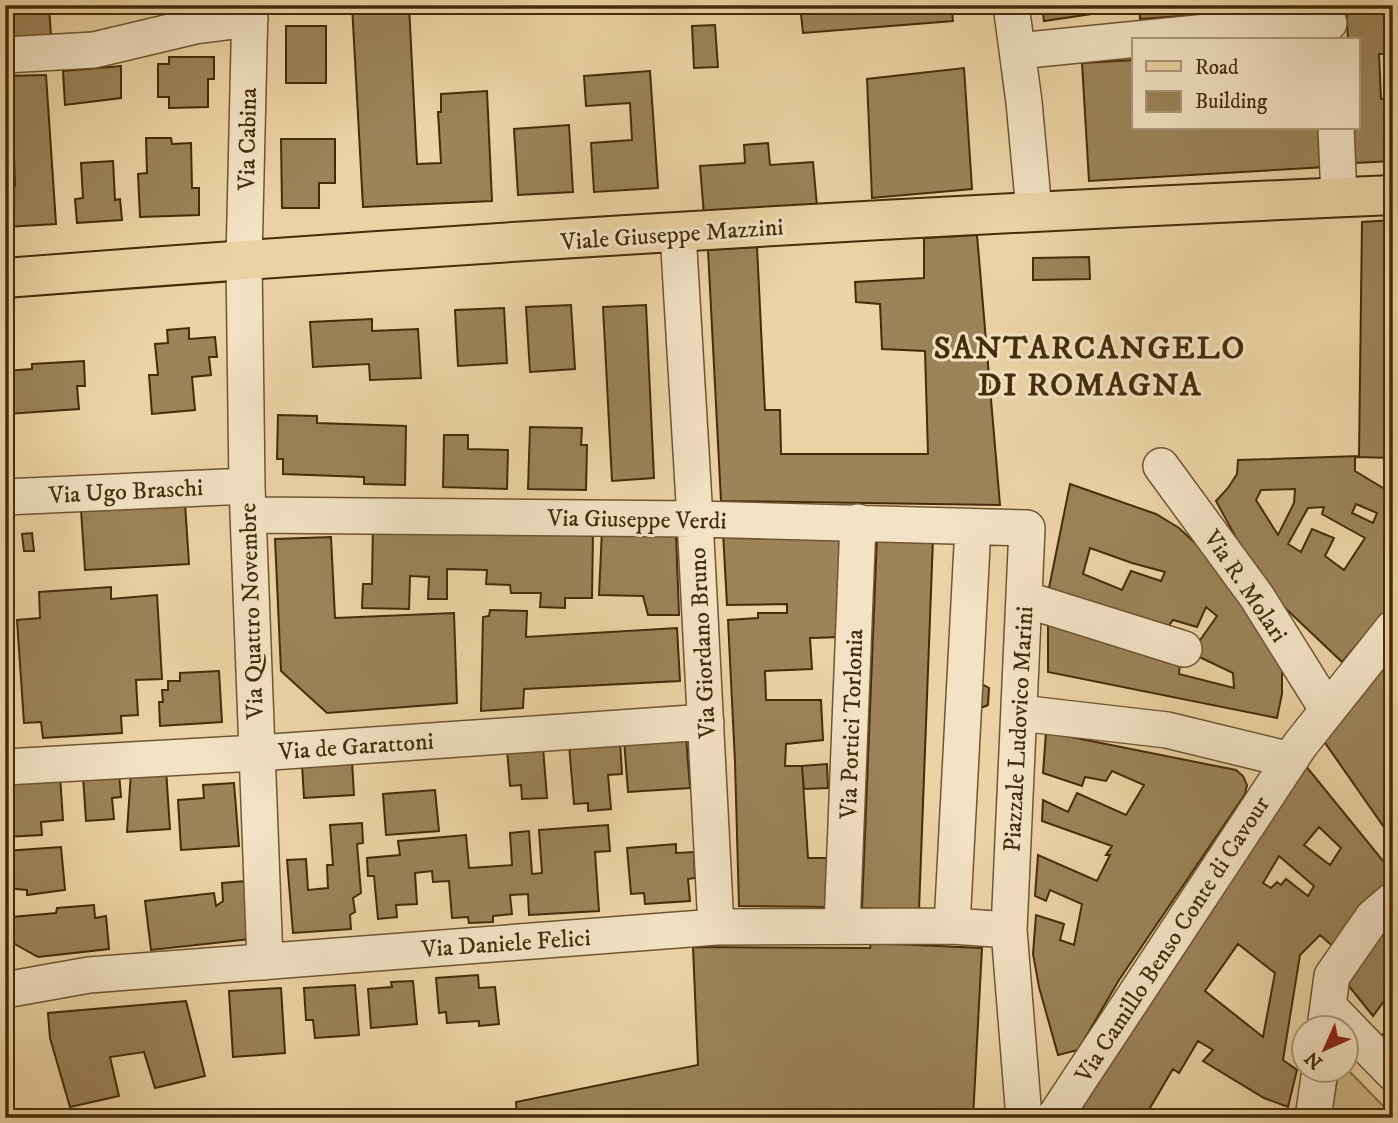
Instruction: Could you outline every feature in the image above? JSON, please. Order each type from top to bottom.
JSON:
[{"type":"main road","name":"Viale Giuseppe Mazzini","points":[[5,278],[244,260],[1034,211],[1393,195]]},
{"type":"street","points":[[1011,5],[1034,211]]},
{"type":"street","name":"Via Cabina","points":[[5,55],[94,50],[250,12],[244,260]]},
{"type":"street","points":[[1147,38],[1329,23]]},
{"type":"street","points":[[1018,51],[1132,40]]},
{"type":"street","points":[[1336,130],[1339,197]]},
{"type":"street","name":"Via Giordano Bruno","points":[[678,233],[716,927]]},
{"type":"street","name":"Via Quattro Novembre","points":[[244,260],[247,500],[265,962]]},
{"type":"street","name":"Via R. Molari","points":[[1161,466],[1257,597],[1327,709]]},
{"type":"street","name":"Via Ugo Braschi","points":[[5,497],[247,500]]},
{"type":"street","name":"Via Giuseppe Verdi","points":[[247,500],[695,519],[1027,527]]},
{"type":"street","name":"Via Portici Torlonia","points":[[842,926],[858,522]]},
{"type":"street","name":"Piazzale Ludovico Marini","points":[[1024,1118],[1009,930],[1027,527]]},
{"type":"street","points":[[952,926],[972,546]]},
{"type":"street","points":[[1024,599],[1184,649]]},
{"type":"street","name":"Via Camillo Benso Conte di Cavour","points":[[1054,1118],[1290,760],[1327,709],[1393,628]]},
{"type":"street","points":[[1020,713],[1167,730],[1290,760]]},
{"type":"street","name":"Via de Garattoni","points":[[5,767],[257,753],[706,722]]},
{"type":"street","points":[[1326,1014],[1332,976],[1373,916],[1393,900]]},
{"type":"street","name":"Via Daniele Felici","points":[[5,990],[89,975],[716,927],[952,926],[1009,930]]},
{"type":"street","points":[[1360,1045],[1393,1073]]},
{"type":"street","points":[[1313,1118],[1318,1084]]},
{"type":"shaded area","points":[[1360,1082],[1393,1116],[1393,1118],[1330,1118],[1337,1084]]},
{"type":"building","points":[[5,5],[49,5],[51,36],[5,37]]},
{"type":"building","points":[[352,5],[409,5],[417,164],[441,163],[438,112],[441,112],[441,94],[487,91],[492,201],[363,207]]},
{"type":"building","points":[[800,5],[974,5],[975,11],[952,12],[953,21],[803,33]]},
{"type":"building","points":[[1042,5],[1105,5],[1106,12],[1044,21]]},
{"type":"building","points":[[1139,5],[1210,5],[1211,14],[1140,19]]},
{"type":"building","points":[[1346,5],[1384,5],[1387,54],[1379,54],[1381,99],[1393,98],[1393,161],[1355,163],[1353,130],[1360,130],[1360,38],[1348,38]]},
{"type":"building","points":[[715,25],[718,67],[694,68],[692,26]]},
{"type":"building","points":[[286,26],[326,26],[326,83],[286,83]]},
{"type":"building","points":[[169,57],[214,57],[214,79],[208,79],[208,107],[169,108],[169,97],[158,97],[158,64],[169,64]]},
{"type":"building","points":[[1132,60],[1132,130],[1323,130],[1326,167],[1089,181],[1082,63]]},
{"type":"building","points":[[121,66],[121,98],[65,105],[63,71]]},
{"type":"building","points":[[964,68],[972,189],[872,198],[867,79]]},
{"type":"building","points":[[650,71],[658,188],[594,192],[591,143],[632,140],[630,103],[586,106],[584,76]]},
{"type":"building","points":[[46,75],[56,224],[5,227],[5,187],[15,186],[12,97],[5,97],[5,76]]},
{"type":"building","points":[[569,125],[573,192],[518,195],[514,129]]},
{"type":"building","points":[[146,138],[171,138],[172,144],[191,143],[192,188],[199,188],[199,215],[140,217],[138,174],[147,173]]},
{"type":"building","points":[[281,139],[335,139],[335,183],[319,183],[319,208],[282,208]]},
{"type":"building","points":[[768,143],[770,165],[813,162],[817,206],[704,215],[700,166],[745,163],[744,145]]},
{"type":"building","points":[[113,161],[115,200],[120,199],[122,220],[77,223],[75,199],[83,198],[81,163]]},
{"type":"building","points":[[1393,220],[1393,458],[1355,457],[1355,471],[1388,491],[1393,484],[1393,603],[1342,662],[1263,587],[1216,501],[1237,474],[1238,460],[1359,456],[1362,222]],"holes":[[[1295,489],[1294,503],[1278,535],[1256,500],[1261,490]],[[1356,504],[1377,513],[1373,523],[1352,513]],[[1324,507],[1322,514],[1365,538],[1344,570],[1325,556],[1334,538],[1312,529],[1301,552],[1288,544],[1308,508]]]},
{"type":"building","points":[[977,235],[1000,505],[721,501],[708,250],[757,247],[765,410],[780,410],[781,454],[928,454],[925,351],[882,349],[880,304],[856,302],[855,282],[924,278],[924,238]]},
{"type":"building","points":[[1089,257],[1090,279],[1033,280],[1033,258]]},
{"type":"building","points":[[571,305],[575,369],[530,372],[526,307]]},
{"type":"building","points":[[646,305],[654,478],[612,481],[603,307]]},
{"type":"building","points":[[504,308],[507,363],[458,366],[455,310]]},
{"type":"building","points":[[372,319],[372,331],[418,329],[421,378],[370,380],[369,364],[313,367],[310,322]]},
{"type":"building","points":[[189,328],[189,339],[215,337],[217,357],[209,357],[211,375],[192,377],[195,410],[152,414],[149,375],[158,375],[155,344],[168,343],[167,330]]},
{"type":"building","points":[[84,361],[85,386],[77,386],[79,409],[7,414],[5,371],[32,369],[32,364]]},
{"type":"building","points":[[278,415],[317,416],[317,423],[406,426],[405,485],[364,484],[364,477],[283,474],[283,459],[277,459]]},
{"type":"building","points":[[530,427],[582,428],[581,445],[587,445],[586,490],[528,489]]},
{"type":"building","points":[[444,435],[468,435],[468,449],[508,450],[507,489],[443,487]]},
{"type":"building","points":[[1070,484],[1156,514],[1179,528],[1209,556],[1256,612],[1282,669],[1282,694],[1277,718],[1048,672],[1048,617],[1181,653],[1179,674],[1234,688],[1233,673],[1191,653],[1217,616],[1206,607],[1197,627],[1173,620],[1160,638],[1048,593]],"holes":[[[1090,548],[1165,572],[1161,581],[1131,571],[1122,590],[1083,574]]]},
{"type":"building","points":[[185,503],[189,564],[85,570],[81,510]]},
{"type":"building","points":[[373,525],[593,531],[592,598],[565,598],[565,608],[540,607],[541,593],[511,593],[510,585],[486,584],[487,570],[447,569],[447,599],[428,599],[429,577],[410,576],[409,609],[362,608],[363,584],[372,584]]},
{"type":"building","points":[[602,530],[676,533],[679,615],[648,615],[643,596],[599,595]]},
{"type":"building","points":[[723,532],[845,537],[842,637],[810,638],[812,669],[765,671],[766,700],[821,700],[823,740],[786,744],[785,766],[802,766],[808,858],[832,858],[830,907],[739,906],[728,620],[758,618],[758,613],[787,613],[787,604],[727,605]]},
{"type":"building","points":[[32,533],[34,551],[24,551],[22,534]]},
{"type":"building","points":[[877,536],[933,538],[919,910],[862,908]]},
{"type":"building","points":[[331,537],[335,618],[454,613],[457,703],[327,713],[281,671],[275,539]]},
{"type":"building","points":[[111,587],[111,599],[157,595],[162,679],[136,680],[138,715],[121,716],[122,733],[43,738],[41,722],[24,723],[17,620],[40,618],[39,592]]},
{"type":"building","points":[[490,610],[527,611],[526,637],[677,628],[680,681],[524,689],[523,708],[481,711],[483,617],[489,616]]},
{"type":"building","points":[[1393,640],[1393,840],[1323,740]]},
{"type":"building","points":[[219,671],[222,722],[160,726],[159,702],[163,702],[162,690],[168,690],[168,681],[180,681],[180,673]]},
{"type":"building","points":[[982,684],[989,688],[988,705],[977,708]]},
{"type":"building","points":[[1046,732],[1236,770],[1247,785],[1245,794],[1119,980],[1078,1050],[1058,1055],[1039,987],[1033,954],[1036,915],[1064,924],[1060,940],[1074,945],[1082,904],[1050,890],[1046,901],[1035,896],[1038,855],[1097,881],[1112,846],[1042,821],[1043,800],[1068,812],[1077,793],[1126,815],[1144,785],[1112,771],[1106,781],[1085,777],[1082,786],[1043,773]]},
{"type":"building","points":[[686,736],[690,788],[628,792],[624,740]]},
{"type":"building","points":[[620,741],[622,774],[608,775],[611,809],[588,811],[588,803],[574,804],[569,745]]},
{"type":"building","points":[[543,747],[547,798],[522,799],[521,785],[510,786],[507,749]]},
{"type":"building","points":[[352,761],[354,795],[304,798],[302,764]]},
{"type":"building","points":[[827,764],[828,788],[804,789],[802,766]]},
{"type":"building","points":[[1305,765],[1393,873],[1393,877],[1336,949],[1320,935],[1300,955],[1283,1060],[1290,1065],[1290,1084],[1294,1084],[1288,1107],[1264,1098],[1203,1061],[1213,1050],[1198,1041],[1179,1073],[1173,1069],[1144,1118],[1074,1118]],"holes":[[[1319,827],[1341,848],[1330,865],[1304,845]],[[1279,856],[1314,886],[1308,896],[1286,879],[1281,885],[1277,882],[1271,888],[1263,883]],[[1238,944],[1275,973],[1263,1037],[1205,991]]]},
{"type":"building","points":[[166,769],[170,829],[127,832],[131,772]]},
{"type":"building","points":[[119,773],[121,797],[112,798],[114,819],[86,821],[83,776]]},
{"type":"building","points":[[5,776],[60,776],[63,820],[41,822],[42,835],[5,837]]},
{"type":"building","points":[[234,783],[239,846],[181,850],[178,800],[204,798],[203,785]]},
{"type":"building","points":[[435,790],[439,831],[386,835],[383,794]]},
{"type":"building","points":[[362,823],[363,843],[357,844],[361,893],[353,898],[355,912],[350,915],[351,929],[293,933],[287,860],[306,859],[308,890],[328,888],[327,865],[333,865],[330,825]]},
{"type":"building","points":[[608,825],[610,851],[595,852],[599,911],[529,915],[528,894],[510,895],[512,914],[493,916],[493,922],[469,923],[468,917],[452,918],[449,881],[433,882],[432,871],[415,873],[417,904],[396,905],[397,917],[378,919],[374,876],[368,876],[367,858],[400,855],[398,841],[466,835],[469,868],[512,865],[510,833],[529,831],[532,874],[542,873],[539,830]]},
{"type":"building","points":[[676,844],[676,853],[694,852],[695,878],[688,879],[690,901],[645,904],[644,893],[631,894],[627,848]]},
{"type":"building","points":[[61,847],[65,890],[27,895],[27,890],[5,888],[5,851]]},
{"type":"building","points":[[245,881],[250,939],[151,950],[145,901],[214,893],[216,906],[223,901],[222,883]]},
{"type":"building","points":[[94,905],[95,918],[106,916],[109,949],[38,957],[13,943],[12,917],[56,913],[57,908]]},
{"type":"building","points":[[1393,918],[1393,989],[1373,1016],[1344,980]]},
{"type":"building","points":[[871,943],[982,948],[973,1118],[754,1118],[693,1115],[693,1118],[517,1118],[516,1102],[698,1065],[693,947],[870,948]]},
{"type":"building","points":[[478,975],[479,988],[495,987],[499,1024],[479,1026],[479,1021],[447,1023],[446,1012],[439,1013],[436,978]]},
{"type":"building","points":[[413,981],[417,1024],[371,1028],[368,989],[392,987],[391,982]]},
{"type":"building","points":[[355,985],[359,1035],[315,1038],[313,1020],[306,1020],[304,988]]},
{"type":"building","points":[[281,988],[285,1053],[233,1057],[229,991]]},
{"type":"building","points":[[186,1001],[205,1076],[155,1088],[144,1052],[110,1057],[119,1096],[70,1107],[50,1038],[48,1013]]},
{"type":"building","points":[[1393,1014],[1393,1043],[1383,1034],[1389,1027],[1384,1023]]},
{"type":"district","name":"SANTARCANGELO DI ROMAGNA","points":[[1090,366]]}]
